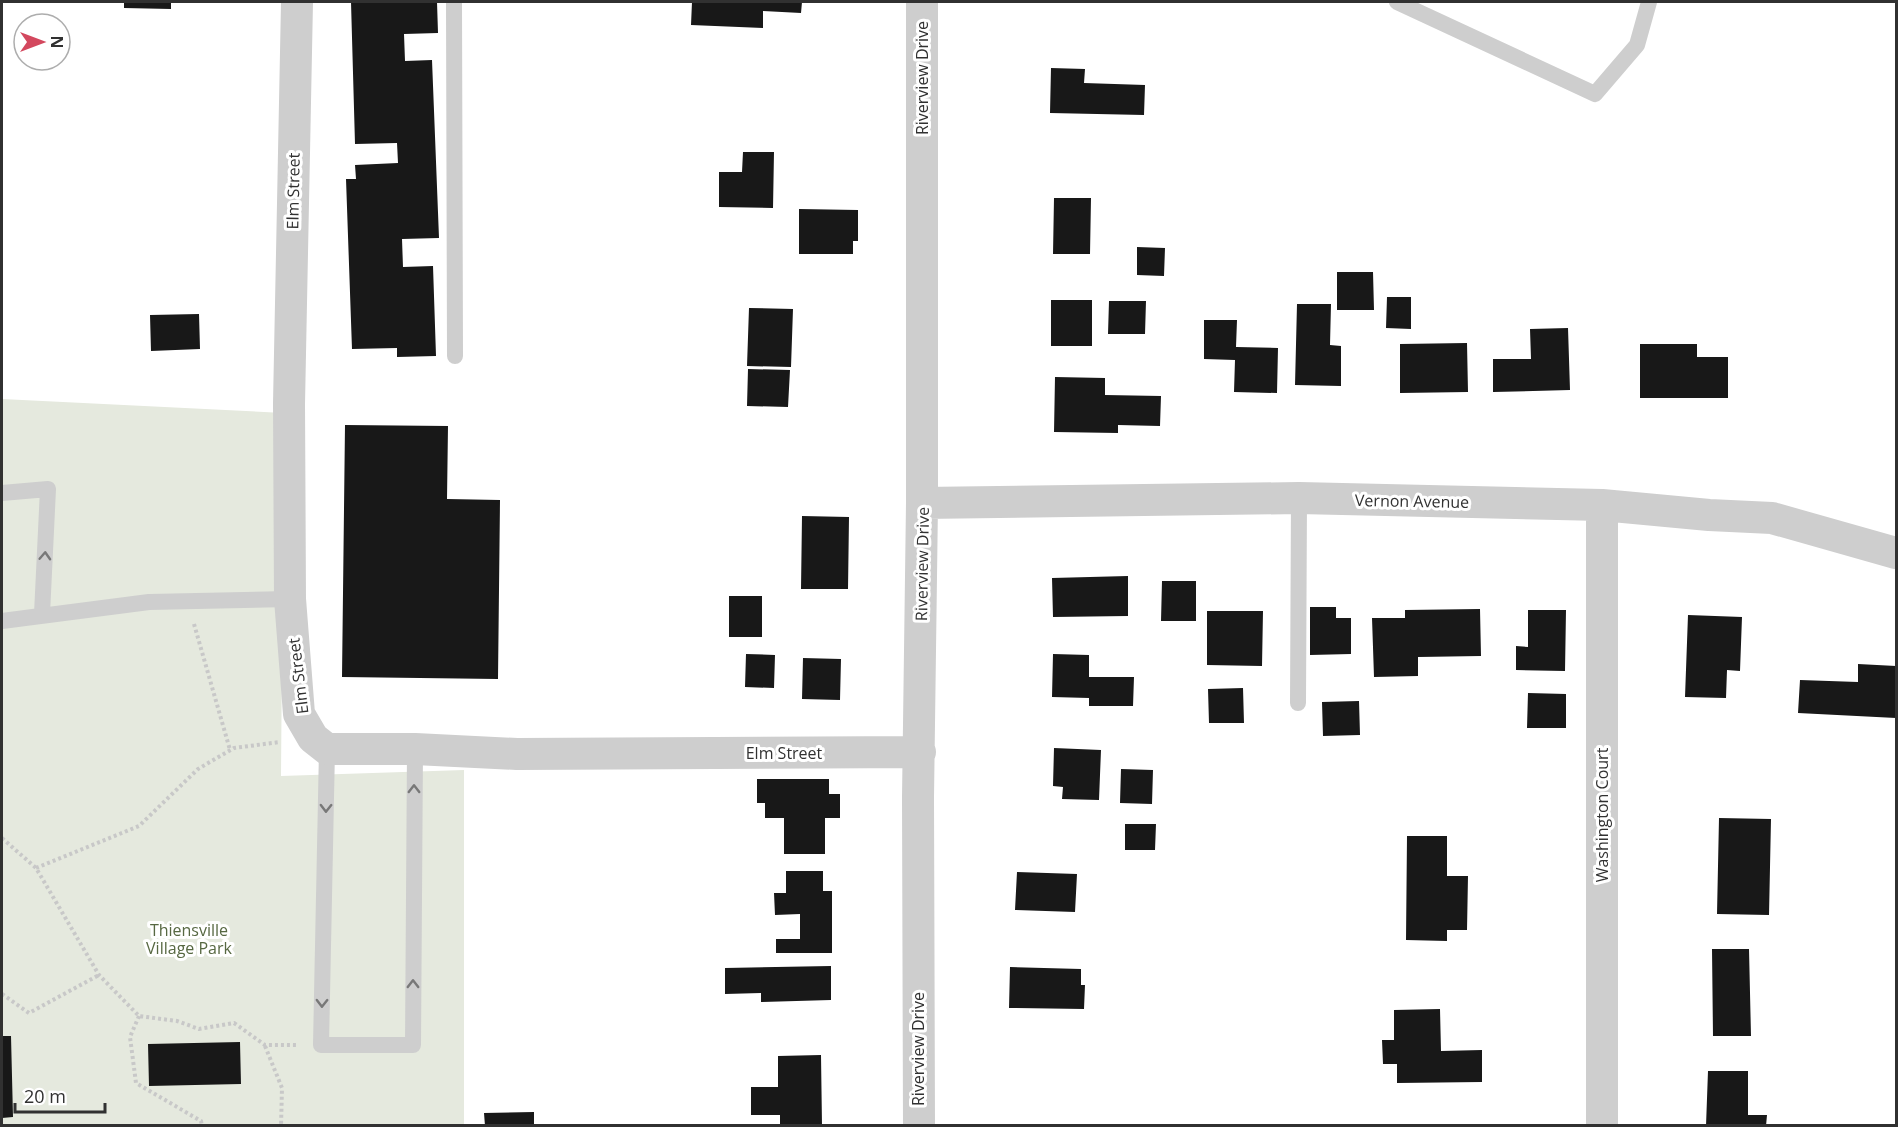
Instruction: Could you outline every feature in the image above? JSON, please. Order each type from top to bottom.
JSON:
[{"type":"street","name":"Elm Street","points":[[297,2],[289,404],[290,599],[299,714],[320,744],[518,754],[920,752]]},
{"type":"street","name":"Riverview Drive","points":[[919,1125],[918,798],[922,503],[922,2]]},
{"type":"street","name":"Vernon Avenue","points":[[922,503],[1299,498],[1602,505],[1709,515],[1772,518],[1896,553]]},
{"type":"street","name":"Washington Court","points":[[1602,505],[1602,1125]]},
{"type":"lane","points":[[454,2],[455,356]]},
{"type":"lane","points":[[1397,2],[1595,94],[1637,45],[1649,2]]},
{"type":"lane","points":[[2,493],[48,489],[42,614]]},
{"type":"lane","points":[[1298,703],[1299,498]]},
{"type":"lane","points":[[2,621],[42,614],[149,602],[290,599]]},
{"type":"lane","points":[[320,744],[321,1045],[413,1045],[415,749]]},
{"type":"path","points":[[188,601],[231,750]]},
{"type":"path","points":[[36,868],[139,826],[198,769],[231,750],[320,744]]},
{"type":"path","points":[[2,838],[36,868],[99,975],[139,1016],[177,1021],[199,1029],[234,1023],[265,1046],[282,1088],[281,1125]]},
{"type":"path","points":[[2,994],[29,1013],[99,975]]},
{"type":"path","points":[[139,1016],[130,1037],[136,1083],[201,1121],[202,1125]]},
{"type":"path","points":[[265,1046],[321,1045]]},
{"type":"green space","name":"Thiensville Village Park","points":[[2,399],[284,413],[281,776],[464,770],[464,1125],[2,1126]]},
{"type":"building","points":[[124,2],[171,2],[171,9],[124,8]]},
{"type":"building","points":[[351,2],[437,2],[438,33],[404,34],[405,61],[432,60],[439,238],[402,239],[403,267],[433,266],[436,356],[397,357],[397,348],[352,349],[346,179],[356,179],[355,165],[398,163],[397,143],[355,144]]},
{"type":"building","points":[[692,2],[802,2],[801,13],[763,11],[763,28],[691,25]]},
{"type":"building","points":[[1051,68],[1085,69],[1084,83],[1145,85],[1144,115],[1050,113]]},
{"type":"building","points":[[743,152],[774,152],[773,208],[719,207],[719,172],[742,172]]},
{"type":"building","points":[[1054,198],[1091,198],[1090,254],[1053,254]]},
{"type":"building","points":[[799,209],[858,210],[858,241],[853,241],[853,254],[799,254]]},
{"type":"building","points":[[1137,247],[1165,248],[1164,276],[1137,275]]},
{"type":"building","points":[[1337,272],[1373,272],[1374,310],[1337,310]]},
{"type":"building","points":[[1387,297],[1411,297],[1411,329],[1386,328]]},
{"type":"building","points":[[1051,300],[1092,300],[1092,346],[1051,346]]},
{"type":"building","points":[[1109,301],[1146,301],[1145,334],[1108,334]]},
{"type":"building","points":[[1297,304],[1331,304],[1330,345],[1341,346],[1341,386],[1295,385]]},
{"type":"building","points":[[749,308],[793,309],[791,367],[747,366]]},
{"type":"building","points":[[199,314],[200,349],[151,351],[150,315]]},
{"type":"building","points":[[1204,320],[1237,320],[1236,347],[1278,348],[1277,393],[1234,392],[1235,360],[1204,359]]},
{"type":"building","points":[[1568,328],[1570,390],[1493,392],[1493,359],[1531,359],[1530,329]]},
{"type":"building","points":[[1467,343],[1468,392],[1400,393],[1400,344]]},
{"type":"building","points":[[1640,344],[1697,344],[1697,357],[1728,357],[1728,398],[1640,398]]},
{"type":"building","points":[[748,369],[790,370],[788,407],[747,406]]},
{"type":"building","points":[[1055,377],[1105,378],[1105,395],[1161,396],[1160,426],[1118,425],[1118,433],[1054,432]]},
{"type":"building","points":[[345,425],[448,426],[447,499],[500,500],[498,679],[342,677]]},
{"type":"building","points":[[802,516],[849,517],[848,589],[801,589]]},
{"type":"building","points":[[1128,576],[1128,616],[1053,617],[1052,578]]},
{"type":"building","points":[[1162,581],[1196,581],[1196,621],[1161,621]]},
{"type":"building","points":[[729,596],[762,596],[762,637],[729,637]]},
{"type":"building","points":[[1310,607],[1336,607],[1336,618],[1351,618],[1351,654],[1310,655]]},
{"type":"building","points":[[1480,609],[1481,656],[1418,657],[1418,676],[1374,677],[1372,618],[1405,618],[1405,610]]},
{"type":"building","points":[[1528,610],[1566,610],[1565,671],[1516,670],[1516,646],[1528,647]]},
{"type":"building","points":[[1207,611],[1263,611],[1262,666],[1207,665]]},
{"type":"building","points":[[1688,615],[1742,617],[1740,671],[1727,670],[1726,698],[1685,697]]},
{"type":"building","points":[[746,654],[775,655],[774,688],[745,687]]},
{"type":"building","points":[[1053,654],[1089,655],[1089,677],[1134,677],[1133,706],[1089,706],[1089,698],[1052,697]]},
{"type":"building","points":[[803,658],[841,659],[840,700],[802,699]]},
{"type":"building","points":[[1858,664],[1896,666],[1896,718],[1798,713],[1800,680],[1858,682]]},
{"type":"building","points":[[1243,688],[1244,723],[1209,723],[1208,689]]},
{"type":"building","points":[[1528,693],[1566,694],[1566,728],[1527,728]]},
{"type":"building","points":[[1359,701],[1360,735],[1323,736],[1322,702]]},
{"type":"building","points":[[1054,748],[1101,750],[1099,800],[1062,799],[1063,787],[1053,786]]},
{"type":"building","points":[[1121,769],[1153,770],[1152,804],[1120,803]]},
{"type":"building","points":[[757,779],[829,779],[829,794],[840,794],[840,818],[825,818],[825,854],[784,854],[784,818],[765,818],[765,803],[757,803]]},
{"type":"building","points":[[1719,818],[1771,819],[1769,915],[1717,914]]},
{"type":"building","points":[[1125,824],[1156,824],[1155,850],[1125,850]]},
{"type":"building","points":[[1407,836],[1447,836],[1447,876],[1468,876],[1467,930],[1447,930],[1447,941],[1406,940]]},
{"type":"building","points":[[786,871],[823,871],[823,891],[832,891],[832,953],[776,953],[776,939],[800,939],[800,914],[775,915],[774,893],[786,893]]},
{"type":"building","points":[[1017,872],[1077,874],[1075,912],[1015,910]]},
{"type":"building","points":[[1712,949],[1749,949],[1751,1036],[1713,1036]]},
{"type":"building","points":[[831,966],[831,1000],[761,1002],[761,993],[725,994],[725,968]]},
{"type":"building","points":[[1010,967],[1081,969],[1081,985],[1085,985],[1084,1009],[1009,1008]]},
{"type":"building","points":[[1440,1009],[1441,1051],[1482,1050],[1482,1082],[1397,1083],[1397,1064],[1383,1064],[1382,1040],[1394,1040],[1394,1010]]},
{"type":"building","points":[[2,1036],[11,1036],[13,1117],[2,1118]]},
{"type":"building","points":[[240,1042],[241,1084],[149,1086],[148,1044]]},
{"type":"building","points":[[821,1055],[822,1126],[780,1126],[780,1115],[751,1115],[751,1087],[778,1087],[778,1056]]},
{"type":"building","points":[[1708,1071],[1748,1071],[1748,1115],[1767,1115],[1766,1126],[1706,1126]]},
{"type":"building","points":[[534,1112],[534,1126],[485,1126],[484,1113]]}]
